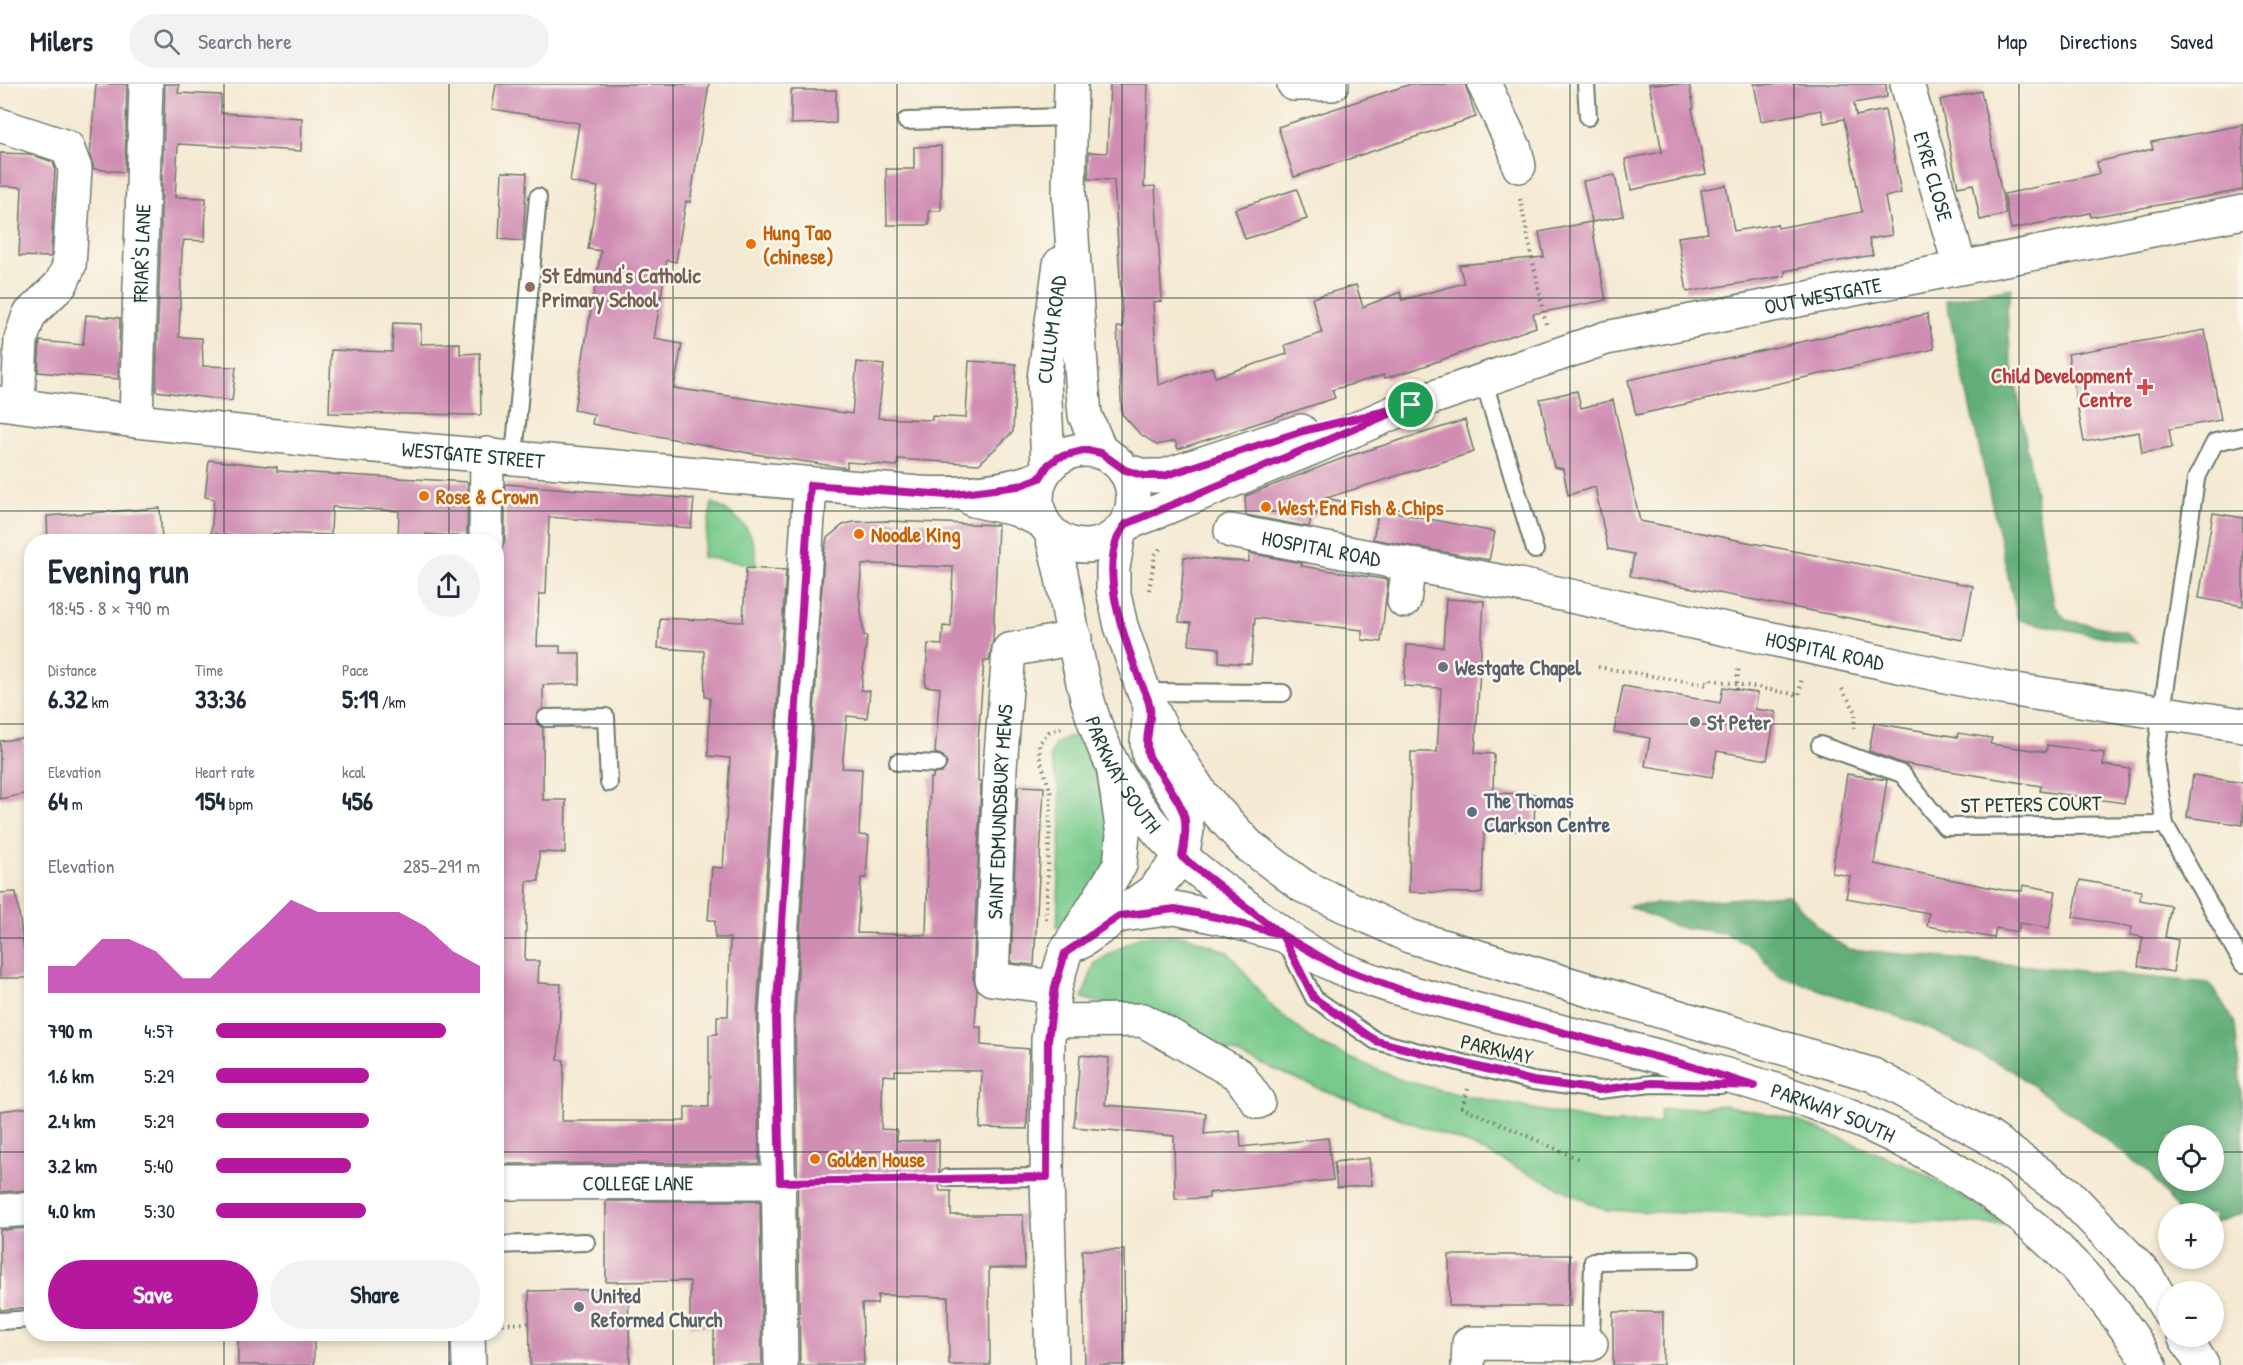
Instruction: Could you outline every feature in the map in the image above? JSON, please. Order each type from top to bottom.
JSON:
[{"type":"street","name":"FRIAR'S LANE","points":[[136,422],[146,84]]},
{"type":"street","name":"CULLUM ROAD","points":[[1071,84],[1069,194],[1085,415],[1113,461]]},
{"type":"street","points":[[1484,84],[1515,149],[1519,166]]},
{"type":"street","name":"EYRE CLOSE","points":[[1907,84],[1960,267]]},
{"type":"street","points":[[0,125],[67,147],[75,168],[69,266],[61,284],[29,315],[21,339],[9,404]]},
{"type":"street","name":"CULLUM ROAD","points":[[1044,472],[1044,379],[1069,194]]},
{"type":"street","name":"OUT WESTGATE","points":[[1122,529],[1411,405],[1606,338],[2243,212]]},
{"type":"street","name":"WESTGATE STREET","points":[[9,404],[136,422],[341,443],[947,495],[1015,510],[1046,527]]},
{"type":"street","name":"OUT WESTGATE","points":[[1113,461],[1145,476],[1164,476],[1303,431],[1411,405]]},
{"type":"street","points":[[1122,529],[1107,542],[1092,546],[1063,542],[1046,527],[1036,501],[1044,472],[1073,451],[1113,461],[1133,497],[1122,529],[1113,568],[1113,590],[1121,626],[1147,699],[1165,737],[1202,795],[1248,845],[1303,886],[1409,936],[1873,1075],[1987,1136],[2068,1194],[2146,1275],[2158,1294]]},
{"type":"street","points":[[487,534],[501,455]]},
{"type":"street","name":"WESTGATE STREET","points":[[947,495],[1018,486],[1044,472]]},
{"type":"street","points":[[781,1365],[776,1018],[810,485]]},
{"type":"street","name":"PARKWAY SOUTH","points":[[1046,527],[1064,577],[1093,718],[1113,766],[1137,804],[1182,857],[1282,935],[1336,966],[1398,989],[1676,1062],[1826,1107],[1921,1150],[2022,1215],[2087,1276],[2150,1365]]},
{"type":"street","name":"HOSPITAL ROAD","points":[[1232,531],[1409,564],[2002,688],[2243,725]]},
{"type":"street","name":"HOSPITAL ROAD","points":[[1404,601],[1409,564]]},
{"type":"street","name":"SAINT EDMUNDSBURY MEWS","points":[[1055,987],[992,979],[992,768],[1009,650],[1075,638]]},
{"type":"street","points":[[1065,953],[1152,892],[1182,857],[1187,831],[1186,813],[1149,756],[1147,699]]},
{"type":"street","points":[[1052,1365],[1047,1177],[1048,1040],[1055,987],[1065,953],[1120,865],[1123,835],[1113,766]]},
{"type":"street","points":[[1119,916],[1175,909],[1221,918],[1282,935]]},
{"type":"street","points":[[1050,1021],[1143,1020],[1239,1075],[1258,1102]]},
{"type":"street","name":"COLLEGE LANE","points":[[504,1183],[780,1182]]},
{"type":"street","points":[[0,1211],[24,1210]]},
{"type":"street","points":[[468,1341],[469,1365]]},
{"type":"street","points":[[1468,1365],[1469,1344],[1591,1344]]},
{"type":"street","points":[[2191,1347],[2202,1365]]},
{"type":"lane","points":[[1586,84],[1588,117]]},
{"type":"lane","points":[[906,121],[1070,117]]},
{"type":"lane","points":[[501,455],[538,197]]},
{"type":"lane","points":[[1483,379],[1535,550]]},
{"type":"lane","points":[[2243,436],[2215,442],[2196,479],[2160,711],[2155,760],[2165,825],[2243,964]]},
{"type":"lane","points":[[1147,699],[1282,693]]},
{"type":"lane","points":[[546,718],[606,717],[609,783]]},
{"type":"lane","name":"ST PETERS COURT","points":[[1820,745],[1902,774],[1945,827],[2165,825]]},
{"type":"lane","points":[[898,762],[937,764]]},
{"type":"lane","name":"PARKWAY","points":[[1282,935],[1314,998],[1337,1017],[1376,1041],[1533,1081],[1599,1090],[1652,1083],[1754,1086]]},
{"type":"lane","points":[[947,1178],[1047,1177]]},
{"type":"lane","points":[[504,1245],[586,1242]]},
{"type":"lane","points":[[1591,1344],[1593,1261],[1691,1260]]},
{"type":"lane","points":[[0,1321],[24,1320]]},
{"type":"path","points":[[1519,166],[1517,185],[1554,354]]},
{"type":"path","points":[[1149,593],[1155,555],[1169,538]]},
{"type":"path","points":[[1736,686],[1740,664],[1750,666]]},
{"type":"path","points":[[1598,667],[1707,685],[1708,679],[1736,686],[1799,694],[1802,677],[1791,675]]},
{"type":"path","points":[[1045,924],[1051,793],[1040,759],[1039,744],[1049,732],[1071,725]]},
{"type":"path","points":[[1474,1067],[1462,1107],[1581,1160]]},
{"type":"path","points":[[780,1182],[947,1178]]},
{"type":"path","points":[[504,1324],[530,1323]]},
{"type":"green space","points":[[2012,288],[2007,310],[2010,349],[2054,604],[2066,620],[2125,632],[2136,643],[2018,620],[1946,300]]},
{"type":"green space","points":[[712,503],[731,514],[745,527],[754,543],[756,565],[702,557]]},
{"type":"green space","points":[[1067,737],[1077,738],[1106,794],[1111,851],[1096,886],[1057,928],[1061,822],[1059,789],[1050,757],[1055,744]]},
{"type":"green space","points":[[1788,895],[1825,933],[1848,949],[2209,983],[2235,1023],[2243,1116],[2243,1213],[2224,1220],[2224,1203],[2172,1203],[2163,1191],[2224,1191],[2224,1125],[2158,1125],[2158,1184],[2147,1170],[2010,1069],[1922,1025],[1777,975],[1756,950],[1740,940],[1723,933],[1674,926],[1628,906]]},
{"type":"green space","points":[[1140,936],[1186,936],[1228,952],[1271,1006],[1318,1044],[1401,1080],[1457,1094],[1604,1123],[1659,1123],[1660,1110],[1724,1105],[1793,1119],[1916,1169],[2007,1225],[1605,1210],[1466,1143],[1318,1088],[1143,1014],[1082,998],[1095,963]]},
{"type":"building","points":[[96,84],[127,84],[125,172],[94,169],[90,156]]},
{"type":"building","points":[[165,84],[179,84],[178,93],[221,95],[221,113],[302,118],[301,151],[178,144],[175,197],[206,198],[205,241],[184,240],[182,250],[179,337],[202,338],[203,366],[236,367],[232,401],[156,391]]},
{"type":"building","points":[[496,84],[709,84],[690,202],[686,201],[676,262],[667,260],[654,339],[682,344],[674,388],[852,414],[857,362],[884,365],[878,418],[932,420],[932,416],[966,418],[969,361],[1016,364],[1013,432],[979,464],[898,459],[897,466],[847,462],[847,468],[754,454],[592,424],[594,414],[574,410],[601,251],[588,249],[598,187],[570,182],[579,123],[492,109]]},
{"type":"building","points":[[1110,84],[1148,84],[1144,187],[1155,186],[1162,301],[1153,302],[1158,385],[1212,367],[1215,377],[1287,354],[1285,345],[1322,333],[1312,298],[1356,285],[1363,307],[1400,292],[1402,300],[1464,283],[1459,265],[1544,257],[1539,232],[1591,222],[1606,300],[1533,314],[1536,327],[1410,371],[1385,378],[1384,375],[1332,390],[1335,398],[1178,449],[1175,441],[1157,445],[1139,433],[1122,414],[1117,327],[1123,327],[1114,180],[1088,179],[1089,152],[1107,153]]},
{"type":"building","points":[[1411,84],[1465,84],[1476,117],[1294,177],[1278,127]]},
{"type":"building","points":[[1649,84],[1689,84],[1706,174],[1631,190],[1625,159],[1662,152]]},
{"type":"building","points":[[1754,84],[1886,84],[1887,97],[1854,103],[1856,116],[1885,110],[1901,193],[1885,197],[1892,235],[1869,239],[1873,255],[1785,271],[1785,276],[1687,292],[1678,237],[1708,233],[1701,190],[1726,185],[1734,231],[1777,224],[1778,228],[1862,212],[1844,119],[1824,123],[1821,110],[1761,121]]},
{"type":"building","points":[[791,90],[836,90],[836,123],[791,124]]},
{"type":"building","points":[[1981,91],[2006,214],[1980,220],[1973,184],[1958,187],[1940,100]]},
{"type":"building","points":[[2243,125],[2243,190],[2091,217],[2090,213],[2011,229],[2004,194],[2099,174],[2097,162],[2153,149],[2151,142]]},
{"type":"building","points":[[941,146],[941,211],[929,211],[929,225],[887,225],[886,169],[914,169],[914,147]]},
{"type":"building","points":[[0,153],[30,154],[53,162],[55,168],[51,257],[19,256],[22,187],[0,186]]},
{"type":"building","points":[[502,172],[527,173],[523,241],[499,239]]},
{"type":"building","points":[[1615,175],[1623,216],[1592,222],[1583,181]]},
{"type":"building","points":[[1297,189],[1307,219],[1245,239],[1235,209]]},
{"type":"building","points":[[1927,314],[1934,349],[1636,415],[1628,380]]},
{"type":"building","points":[[86,315],[120,318],[118,379],[38,372],[40,341],[83,345]]},
{"type":"building","points":[[393,323],[421,324],[421,344],[460,343],[460,354],[480,353],[481,415],[329,413],[331,350],[392,352]]},
{"type":"building","name":"Child Development Centre","points":[[2205,330],[2221,420],[2169,429],[2172,448],[2142,453],[2139,432],[2084,442],[2068,354]]},
{"type":"building","points":[[1577,391],[1581,408],[1613,400],[1640,521],[1973,586],[1963,640],[1630,576],[1634,554],[1608,549],[1595,487],[1568,495],[1563,469],[1554,467],[1540,399]]},
{"type":"building","points":[[1465,420],[1474,452],[1326,498],[1350,503],[1311,517],[1309,527],[1246,515],[1245,496],[1346,457]]},
{"type":"building","points":[[209,460],[277,467],[277,471],[468,482],[467,534],[398,534],[399,511],[332,507],[331,534],[218,534],[211,533],[214,499],[205,497]]},
{"type":"building","points":[[505,484],[694,499],[691,528],[549,517],[546,594],[539,594],[537,646],[560,646],[560,653],[580,653],[580,684],[543,685],[543,708],[536,718],[537,724],[543,728],[543,800],[566,800],[565,853],[539,852],[539,881],[527,881],[525,961],[539,961],[538,983],[561,984],[558,1060],[564,1060],[562,1121],[685,1121],[685,1107],[709,1107],[709,1035],[717,1034],[717,1016],[728,1016],[730,938],[715,938],[715,920],[708,920],[712,867],[723,868],[730,758],[708,756],[710,698],[705,697],[704,651],[658,648],[660,618],[743,622],[746,568],[786,570],[757,1017],[759,1163],[504,1164]]},
{"type":"building","points":[[160,508],[162,534],[48,534],[47,516]]},
{"type":"building","points":[[1379,509],[1495,532],[1489,560],[1373,539]]},
{"type":"building","points":[[2213,513],[2243,518],[2243,606],[2199,598]]},
{"type":"building","points":[[853,522],[998,525],[993,641],[989,661],[984,661],[978,741],[978,781],[981,781],[973,978],[977,989],[975,1027],[981,1027],[981,1045],[1029,1049],[1027,1129],[980,1128],[982,1071],[895,1070],[895,1076],[883,1075],[881,1129],[897,1130],[897,1141],[939,1140],[937,1179],[940,1191],[951,1191],[951,1215],[1023,1215],[1025,1268],[989,1268],[990,1365],[949,1365],[948,1297],[878,1295],[877,1304],[862,1304],[864,1365],[800,1365],[795,1018],[824,553],[827,538],[843,525]],"holes":[[[862,565],[953,567],[951,627],[943,626],[942,645],[928,644],[925,686],[940,688],[935,753],[943,756],[947,764],[942,773],[933,774],[933,778],[930,778],[926,935],[857,933],[861,878],[866,878],[869,836],[859,835],[862,769],[842,768],[847,716],[867,718],[870,691],[861,690],[867,636],[864,635],[859,595]]]},
{"type":"building","points":[[1249,553],[1302,563],[1301,566],[1388,580],[1381,642],[1362,640],[1362,630],[1255,618],[1251,664],[1219,662],[1219,648],[1189,645],[1191,623],[1179,622],[1184,557],[1249,562]]},
{"type":"building","name":"The Thomas Clarkson Centre","points":[[1446,599],[1484,601],[1475,753],[1494,754],[1493,793],[1535,794],[1534,831],[1484,830],[1482,893],[1409,892],[1411,752],[1437,752],[1441,688],[1404,686],[1407,645],[1443,647]]},
{"type":"building","name":"St Peter","points":[[1623,686],[1720,703],[1723,687],[1758,693],[1755,709],[1776,712],[1767,760],[1717,751],[1712,777],[1645,766],[1650,738],[1614,732]]},
{"type":"building","points":[[1874,723],[1958,737],[1958,733],[1992,738],[1990,744],[2046,752],[2047,745],[2104,753],[2103,765],[2130,769],[2124,803],[2040,791],[2041,786],[1901,763],[1869,751]]},
{"type":"building","points":[[23,738],[24,794],[0,799],[0,741]]},
{"type":"building","points":[[1847,774],[1887,780],[1874,864],[2003,890],[2022,891],[2023,885],[2056,891],[2049,928],[2020,923],[2018,932],[1996,928],[1994,938],[1927,926],[1929,913],[1846,898],[1850,876],[1832,873]]},
{"type":"building","points":[[2193,775],[2243,783],[2243,825],[2187,817]]},
{"type":"building","points":[[1018,786],[1044,787],[1034,965],[1011,963]]},
{"type":"building","points":[[2080,880],[2141,891],[2140,900],[2171,906],[2165,937],[2178,940],[2173,972],[2138,966],[2143,937],[2130,935],[2132,927],[2073,917]]},
{"type":"building","points":[[16,892],[24,949],[24,978],[0,978],[0,893]]},
{"type":"building","points":[[1080,1055],[1109,1058],[1105,1105],[1206,1113],[1204,1134],[1240,1131],[1241,1147],[1328,1138],[1333,1180],[1209,1193],[1209,1198],[1175,1199],[1174,1136],[1074,1127]]},
{"type":"building","points":[[24,1108],[24,1190],[0,1192],[0,1111]]},
{"type":"building","points":[[1369,1158],[1372,1185],[1337,1188],[1334,1162]]},
{"type":"building","points":[[606,1201],[760,1201],[762,1365],[714,1365],[714,1326],[690,1325],[690,1281],[606,1282]]},
{"type":"building","points":[[24,1228],[24,1308],[0,1310],[0,1230]]},
{"type":"building","points":[[1082,1250],[1124,1250],[1125,1365],[1085,1365]]},
{"type":"building","points":[[1449,1255],[1570,1255],[1570,1306],[1449,1306]]},
{"type":"building","name":"United Reformed Church","points":[[628,1289],[630,1365],[530,1365],[529,1291]]},
{"type":"building","points":[[1613,1312],[1663,1312],[1663,1365],[1613,1365]]},
{"type":"building","points":[[238,1341],[314,1341],[314,1365],[238,1365]]},
{"type":"place","name":"Hung Tao (chinese)","points":[[751,244]]},
{"type":"place","name":"St Edmund's Catholic Primary School","points":[[530,287]]},
{"type":"place","name":"Child Development Centre","points":[[2145,387]]},
{"type":"place","name":"Rose & Crown","points":[[424,496]]},
{"type":"place","name":"West End Fish & Chips","points":[[1266,507]]},
{"type":"place","name":"Noodle King","points":[[859,534]]},
{"type":"place","name":"Westgate Chapel","points":[[1443,667]]},
{"type":"place","name":"St Peter","points":[[1695,722]]},
{"type":"place","name":"The Thomas Clarkson Centre","points":[[1472,812]]},
{"type":"place","name":"Golden House","points":[[815,1159]]},
{"type":"place","name":"United Reformed Church","points":[[579,1307]]},
{"type":"route","points":[[1411,405],[1126,524],[1119,533],[1113,568],[1113,590],[1121,626],[1150,707],[1147,743],[1149,756],[1186,813],[1187,831],[1182,857],[1282,935],[1314,998],[1337,1017],[1376,1041],[1533,1081],[1599,1090],[1652,1083],[1754,1086],[1687,1065],[1398,989],[1336,966],[1282,935],[1221,918],[1175,909],[1119,916],[1065,953],[1055,987],[1048,1040],[1047,1177],[780,1182],[776,1018],[810,485],[947,495],[1018,486],[1040,478],[1048,465],[1059,457],[1073,451],[1087,450],[1101,453],[1114,460],[1125,470],[1145,476],[1164,476],[1303,431],[1411,405]]}]
